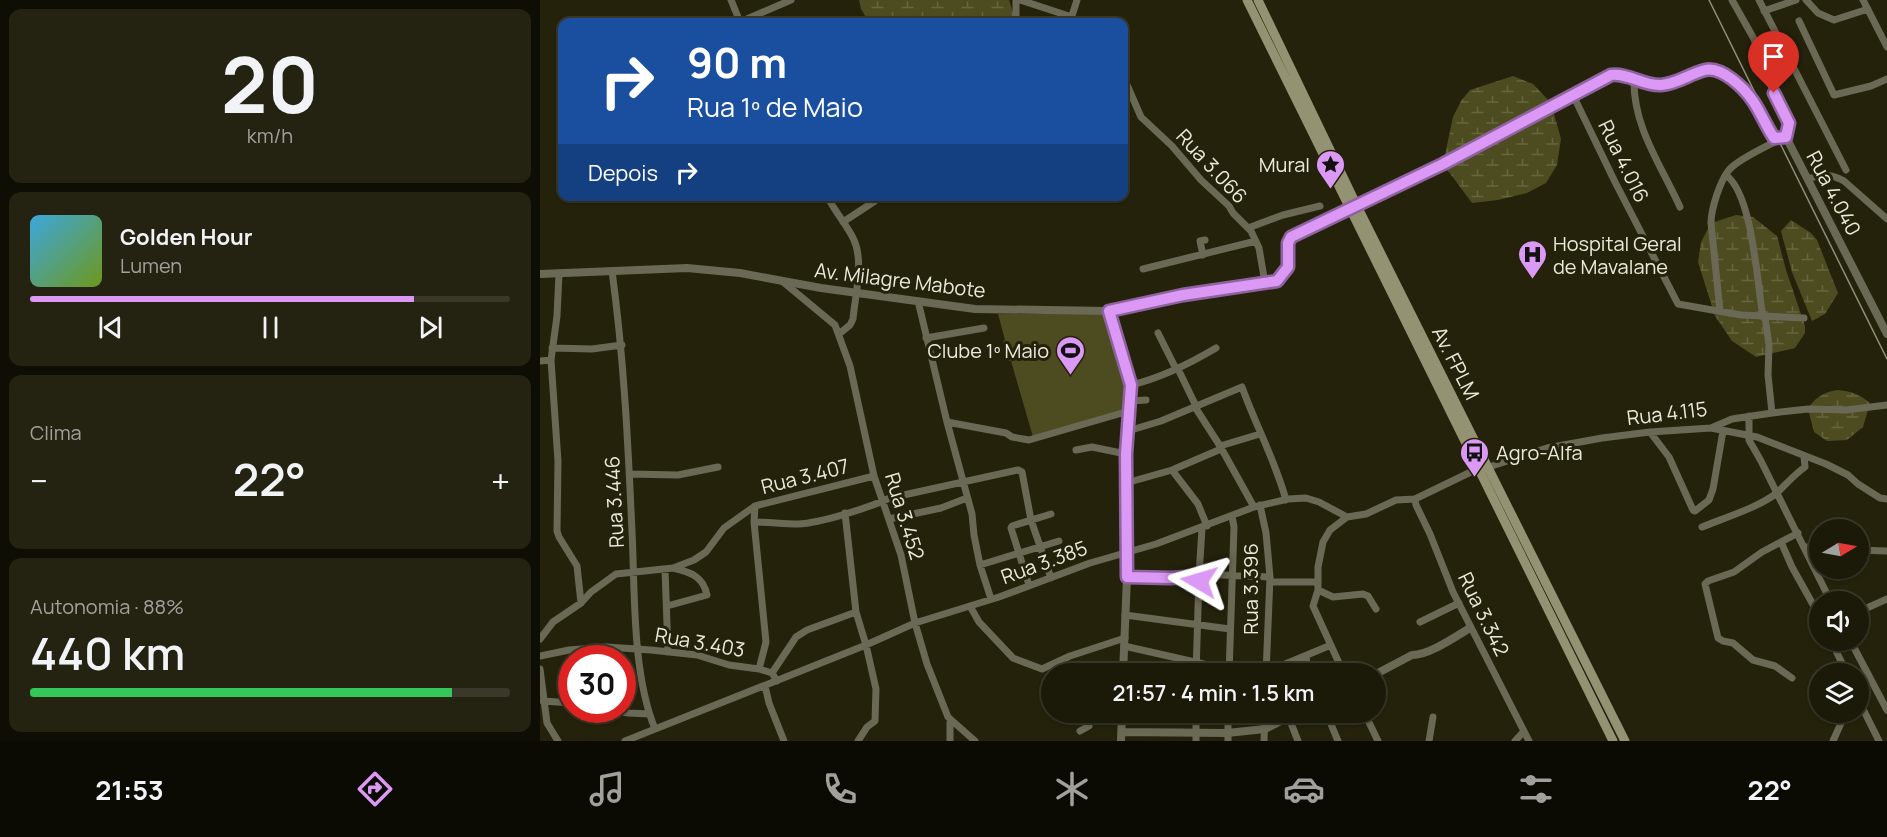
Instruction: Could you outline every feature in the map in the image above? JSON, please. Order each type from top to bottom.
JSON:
[{"type":"main road","points":[[1247,0],[1350,205]]},
{"type":"main road","name":"Av. FPLM","points":[[1258,0],[1350,205],[1477,470],[1613,741]]},
{"type":"main road","name":"Av. FPLM","points":[[1350,205],[1367,226],[1625,741]]},
{"type":"main road","points":[[1494,502],[1503,497]]},
{"type":"main road","points":[[1604,723],[1613,718]]},
{"type":"street","points":[[731,0],[738,18]]},
{"type":"street","points":[[749,18],[791,0]]},
{"type":"street","points":[[1016,18],[1018,0],[1066,18]]},
{"type":"street","points":[[1072,18],[1077,0]]},
{"type":"street","name":"Rua 4.040","points":[[1732,0],[1754,39],[1768,82],[1787,117],[1789,128],[1786,137],[1887,333]]},
{"type":"street","points":[[1759,0],[1846,170]]},
{"type":"street","points":[[1764,11],[1796,0]]},
{"type":"street","points":[[1806,0],[1818,13],[1834,20],[1874,0]]},
{"type":"street","points":[[1866,4],[1887,47]]},
{"type":"street","points":[[1799,21],[1834,95],[1871,86],[1887,79]]},
{"type":"street","points":[[1350,205],[1443,164],[1611,75],[1625,75],[1656,85],[1669,84],[1706,70],[1716,70],[1750,97],[1774,138],[1786,137]]},
{"type":"street","points":[[1634,79],[1634,95],[1644,133],[1680,207]]},
{"type":"street","name":"Rua 3.066","points":[[1128,87],[1141,117],[1172,146],[1201,180],[1229,206],[1248,228],[1256,242],[1265,283]]},
{"type":"street","name":"Rua 4.016","points":[[1573,95],[1677,303],[1720,311]]},
{"type":"street","points":[[1786,137],[1739,162],[1729,170],[1716,196],[1711,217],[1720,311],[1741,315],[1804,318]]},
{"type":"street","points":[[1726,175],[1735,183],[1739,191],[1750,232],[1769,345],[1767,375],[1772,412]]},
{"type":"street","points":[[1809,179],[1823,175],[1836,176],[1887,219]]},
{"type":"street","points":[[780,279],[825,315],[835,325],[839,334],[852,322],[858,251],[855,241],[830,201]]},
{"type":"street","points":[[843,222],[875,201]]},
{"type":"street","name":"Av. Milagre Mabote","points":[[540,274],[687,268],[780,279],[855,293],[975,309],[1109,311],[1183,295],[1277,281],[1288,267],[1288,243],[1291,237],[1350,205]]},
{"type":"street","points":[[1248,228],[1261,222],[1320,206]]},
{"type":"street","points":[[1203,255],[1200,241],[1205,240]]},
{"type":"street","points":[[1143,269],[1256,242]]},
{"type":"street","name":"Rua 3.446","points":[[612,271],[622,345],[638,649],[649,714],[655,729]]},
{"type":"street","points":[[559,274],[551,360],[558,461],[557,531],[577,566],[581,603]]},
{"type":"street","points":[[918,302],[972,514],[980,565],[991,599]]},
{"type":"street","points":[[1109,311],[1131,385],[1126,454],[1128,552],[1124,663]]},
{"type":"street","points":[[926,338],[984,328]]},
{"type":"street","name":"Rua 3.396","points":[[1158,333],[1196,407],[1257,506],[1266,533],[1270,580],[1267,604],[1266,663]]},
{"type":"street","name":"Rua 3.452","points":[[839,334],[850,366],[874,476],[904,569],[915,623],[927,664],[950,721],[975,741]]},
{"type":"street","points":[[552,348],[592,349],[622,345]]},
{"type":"street","points":[[1131,385],[1177,369],[1216,348]]},
{"type":"street","points":[[540,361],[551,360]]},
{"type":"street","points":[[1128,431],[1196,407],[1242,387],[1260,434],[1277,467],[1286,500]]},
{"type":"street","points":[[1131,401],[1146,400]]},
{"type":"street","name":"Rua 4.115","points":[[1489,467],[1547,448],[1650,432],[1711,428],[1732,419],[1772,412],[1853,409],[1887,405]]},
{"type":"street","points":[[947,422],[1006,433],[1012,437],[1029,440],[1129,411]]},
{"type":"street","points":[[1749,416],[1749,441],[1826,591]]},
{"type":"street","points":[[1711,428],[1749,435],[1781,445],[1836,468],[1880,498],[1887,499]]},
{"type":"street","points":[[1650,432],[1669,458],[1695,511],[1709,500],[1716,475],[1723,431]]},
{"type":"street","points":[[1126,483],[1172,470],[1220,448],[1260,434]]},
{"type":"street","points":[[1076,450],[1092,447],[1126,454]]},
{"type":"street","points":[[1702,527],[1777,493],[1805,467],[1804,456]]},
{"type":"street","points":[[630,474],[686,474],[718,467]]},
{"type":"street","points":[[1172,470],[1198,504],[1205,527],[1199,575],[1197,662]]},
{"type":"street","points":[[1339,663],[1313,606],[1318,590],[1318,567],[1327,533],[1347,517],[1366,514],[1396,500],[1415,500],[1477,470]]},
{"type":"street","points":[[754,522],[798,524],[963,481],[1020,471],[1031,520],[1051,578]]},
{"type":"street","name":"Rua 3.407","points":[[540,639],[553,622],[581,603],[591,592],[616,574],[673,568],[701,556],[724,528],[755,506],[874,476]]},
{"type":"street","points":[[889,519],[941,508],[967,498]]},
{"type":"street","name":"Rua 3.385","points":[[626,741],[866,645],[915,623],[991,599],[1090,563],[1205,527],[1257,506],[1286,500],[1311,499],[1347,517]]},
{"type":"street","name":"Rua 3.342","points":[[1415,500],[1470,628],[1529,741]]},
{"type":"street","points":[[755,506],[754,522],[766,642],[759,669]]},
{"type":"street","points":[[845,513],[856,612],[876,689],[875,721],[867,727],[858,741]]},
{"type":"street","points":[[1029,585],[1011,528],[1051,514]]},
{"type":"street","points":[[1229,663],[1234,528],[1232,516]]},
{"type":"street","points":[[1792,678],[1775,666],[1753,660],[1733,643],[1718,638],[1705,585],[1708,580],[1734,572],[1762,552],[1798,533]]},
{"type":"street","points":[[980,565],[1059,542]]},
{"type":"street","points":[[1780,542],[1809,597]]},
{"type":"street","points":[[1804,546],[1809,546]]},
{"type":"street","points":[[1869,550],[1887,551]]},
{"type":"street","points":[[667,606],[707,595],[701,581],[694,574],[673,568]]},
{"type":"street","points":[[665,569],[668,652]]},
{"type":"street","points":[[1127,577],[1171,578],[1232,574],[1270,580],[1318,582]]},
{"type":"street","points":[[1318,590],[1333,597],[1363,594],[1368,596],[1376,609]]},
{"type":"street","points":[[1869,607],[1887,599]]},
{"type":"street","points":[[1420,622],[1459,603]]},
{"type":"street","points":[[970,606],[979,622],[1013,658],[1042,669],[1070,656],[1124,642],[1201,663]]},
{"type":"street","points":[[777,681],[772,673],[796,637],[840,616],[856,612]]},
{"type":"street","points":[[1125,615],[1230,629]]},
{"type":"street","points":[[1386,669],[1412,655],[1432,649],[1470,628]]},
{"type":"street","points":[[1291,663],[1330,645]]},
{"type":"street","name":"Rua 3.403","points":[[540,656],[574,649],[607,647],[638,649],[697,655],[772,673]]},
{"type":"street","points":[[1856,651],[1887,710]]},
{"type":"street","points":[[1306,657],[1307,663]]},
{"type":"street","points":[[540,669],[547,723],[558,741]]},
{"type":"street","points":[[765,686],[784,741]]},
{"type":"street","points":[[543,701],[558,702]]},
{"type":"street","points":[[636,713],[649,714]]},
{"type":"street","points":[[1430,741],[1432,717]]},
{"type":"street","points":[[950,721],[950,741]]},
{"type":"street","points":[[1869,721],[1879,741]]},
{"type":"street","points":[[1264,723],[1264,741]]},
{"type":"street","points":[[1121,736],[1228,737],[1264,729],[1278,723]]},
{"type":"street","points":[[1291,723],[1298,741]]},
{"type":"street","points":[[1331,723],[1338,741]]},
{"type":"street","points":[[1369,723],[1378,741]]},
{"type":"street","points":[[1833,741],[1841,723]]},
{"type":"street","points":[[1080,731],[1089,726]]},
{"type":"street","points":[[1515,741],[1524,731]]},
{"type":"green space","points":[[859,0],[1009,0],[1015,18],[867,18]]},
{"type":"green space","points":[[1513,76],[1533,84],[1551,103],[1561,139],[1557,165],[1546,183],[1527,193],[1472,203],[1443,164],[1453,117],[1470,90]]},
{"type":"green space","points":[[1736,215],[1753,217],[1777,236],[1805,326],[1805,333],[1795,348],[1756,357],[1732,341],[1715,316],[1698,262],[1701,242],[1711,223]]},
{"type":"green space","points":[[1791,220],[1811,233],[1817,240],[1838,293],[1825,314],[1812,321],[1792,272],[1781,231]]},
{"type":"green space","name":"Clube 1º Maio","points":[[998,314],[1104,314],[1126,376],[1127,401],[1123,411],[1033,437],[1003,341],[1005,340]]},
{"type":"green space","points":[[1837,390],[1855,394],[1870,403],[1863,427],[1847,440],[1827,441],[1814,432],[1808,409],[1820,396]]},
{"type":"railway","points":[[1709,0],[1887,359]]},
{"type":"place","name":"Mural","points":[[1331,190]]},
{"type":"place","name":"Hospital Geral de Mavalane","points":[[1532,280]]},
{"type":"place","name":"Clube 1º Maio","points":[[1070,376]]},
{"type":"place","name":"Agro-Alfa","points":[[1475,478]]},
{"type":"route","points":[[1199,581],[1199,576],[1127,577],[1126,454],[1131,385],[1109,311],[1183,295],[1277,281],[1288,267],[1288,243],[1291,237],[1443,164],[1611,75],[1625,75],[1643,82],[1663,85],[1679,82],[1698,72],[1716,70],[1750,97],[1774,138],[1786,137],[1789,123],[1774,93]]}]
